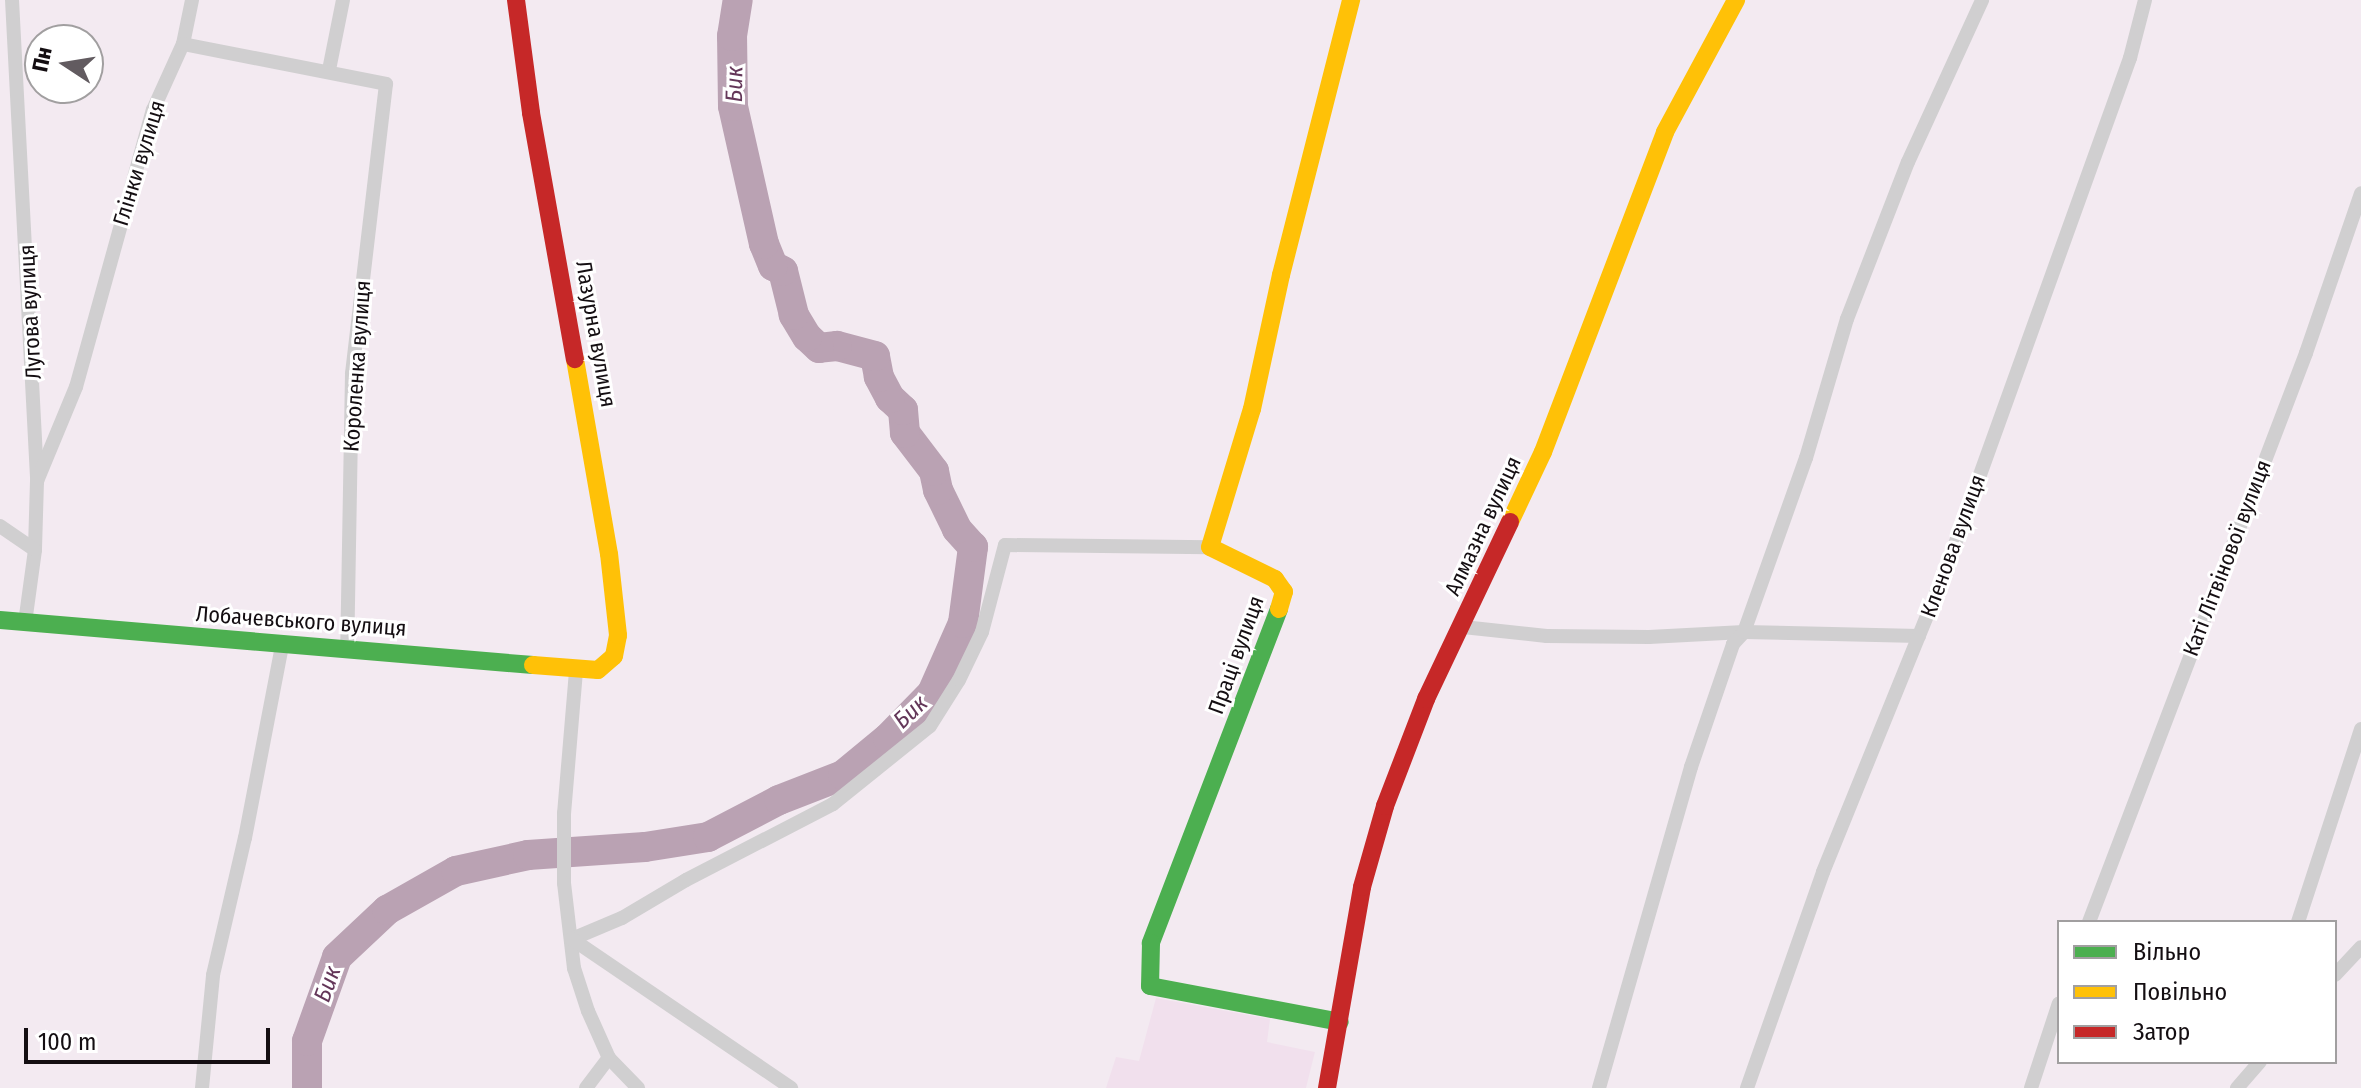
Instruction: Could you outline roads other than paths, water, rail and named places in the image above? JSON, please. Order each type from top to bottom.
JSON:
[{"type":"street","name":"Лугова вулиця","points":[[12,0],[37,481],[35,550],[25,623]]},
{"type":"street","name":"Глінки вулиця","points":[[37,481],[76,387],[153,110],[183,44],[192,0]]},
{"type":"street","points":[[183,44],[329,70],[343,0]]},
{"type":"street","name":"Лазурна вулиця","points":[[516,0],[531,113],[609,554],[618,635],[614,656],[598,670]]},
{"type":"street","points":[[572,939],[622,918],[686,880],[833,804],[918,737],[930,726],[959,680],[982,632],[1005,545],[1210,547],[1252,409],[1281,275],[1351,0]]},
{"type":"street","name":"Алмазна вулиця","points":[[1327,1088],[1362,887],[1385,806],[1426,699],[1463,627],[1543,452],[1665,132],[1736,0]]},
{"type":"street","points":[[1599,1088],[1691,767],[1733,644],[1744,632],[1806,458],[1847,319],[1908,162],[1982,0]]},
{"type":"street","name":"Кленова вулиця","points":[[1747,1088],[1823,872],[1919,636],[2130,58],[2145,0]]},
{"type":"street","name":"Короленка вулиця","points":[[329,70],[386,84],[352,374],[347,649]]},
{"type":"street","name":"Каті Літвінової вулиця","points":[[2090,920],[2306,353],[2360,199]]},
{"type":"street","points":[[0,526],[35,550]]},
{"type":"street","name":"Праці вулиця","points":[[1210,547],[1275,579],[1284,592],[1274,626],[1151,943],[1150,986],[1340,1022]]},
{"type":"street","name":"Лобачевського вулиця","points":[[0,620],[282,646],[483,658],[576,671],[598,670]]},
{"type":"street","points":[[1463,627],[1561,636],[1649,637],[1744,632],[1919,636]]},
{"type":"street","points":[[202,1088],[213,975],[245,838],[282,646]]},
{"type":"street","points":[[576,671],[564,813],[564,883],[574,968],[609,1058],[638,1088]]},
{"type":"street","points":[[2299,920],[2361,729]]},
{"type":"street","points":[[572,939],[791,1088]]},
{"type":"street","points":[[2337,973],[2361,947]]},
{"type":"street","points":[[2031,1088],[2057,1009]]},
{"type":"street","points":[[586,1088],[609,1058]]},
{"type":"street","points":[[2237,1088],[2258,1064]]},
{"type":"waterway","name":"Бик","points":[[307,1088],[307,1041],[337,957],[387,910],[456,871],[528,855],[645,847],[708,837],[779,800],[843,775],[888,738],[932,693],[963,623],[973,547],[957,529],[938,490],[934,471],[905,433],[903,410],[890,398],[879,377],[875,356],[837,346],[819,348],[807,337],[794,315],[783,271],[773,266],[764,244],[733,106],[732,36],[738,0]]}]
